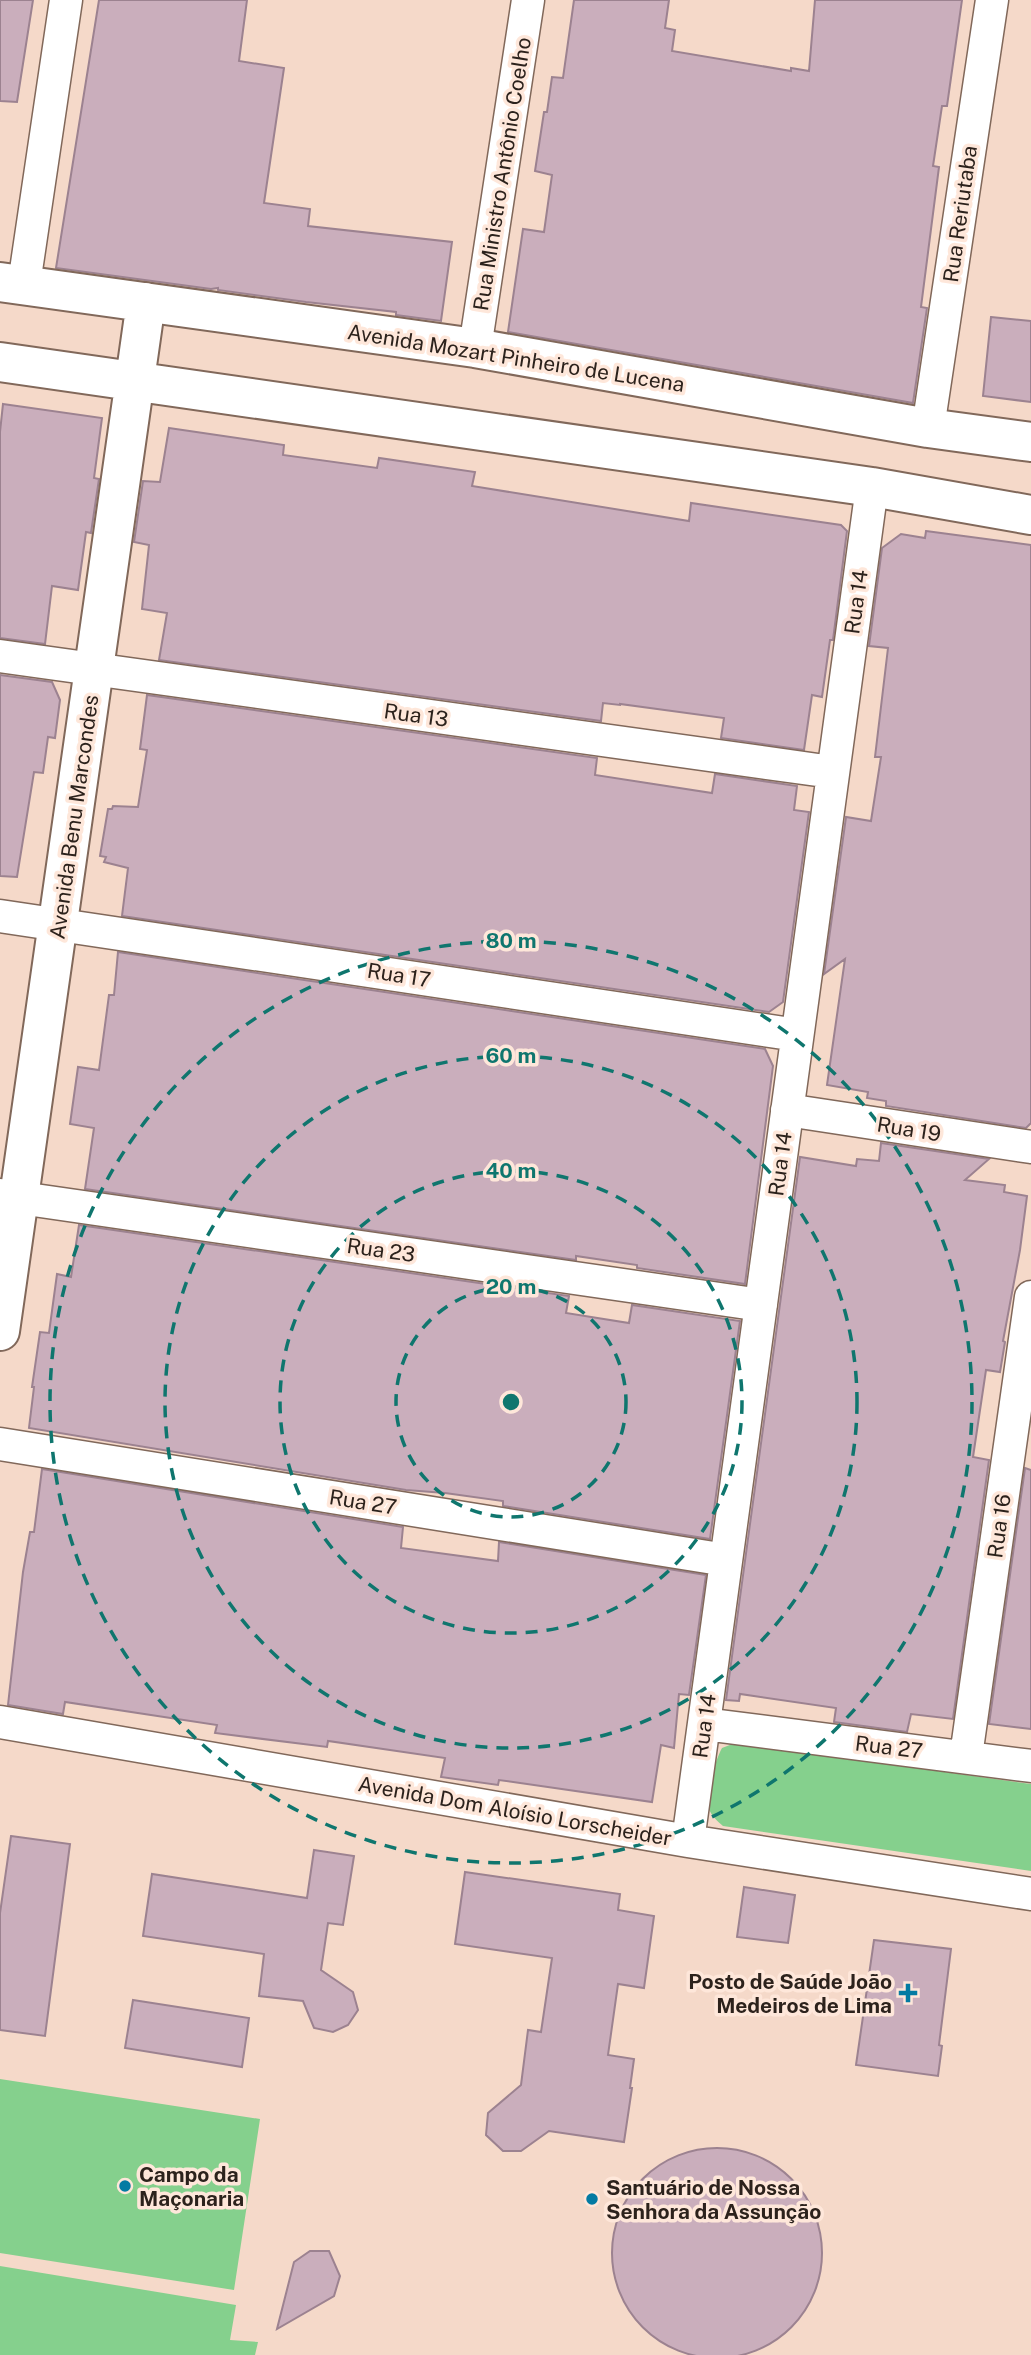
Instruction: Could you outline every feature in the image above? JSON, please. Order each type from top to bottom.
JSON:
[{"type":"main road","name":"Avenida Mozart Pinheiro de Lucena","points":[[12,283],[475,348],[928,428],[1031,442]]},
{"type":"main road","name":"Avenida Benu Marcondes","points":[[0,1331],[9,1197],[58,924],[146,302]]},
{"type":"main road","points":[[0,362],[872,487],[1031,515]]},
{"type":"street","points":[[12,283],[66,0]]},
{"type":"street","name":"Rua Ministro Antônio Coelho","points":[[475,348],[528,0]]},
{"type":"street","name":"Rua Reriutaba","points":[[928,428],[992,0]]},
{"type":"street","name":"Rua 14","points":[[688,1841],[872,487]]},
{"type":"street","name":"Rua 13","points":[[0,656],[832,772]]},
{"type":"street","name":"Rua 17","points":[[0,916],[797,1035]]},
{"type":"street","name":"Rua 19","points":[[787,1110],[1031,1147]]},
{"type":"street","name":"Rua 23","points":[[9,1197],[761,1305]]},
{"type":"street","name":"Rua 16","points":[[966,1756],[1031,1297]]},
{"type":"street","name":"Rua 27","points":[[0,1444],[726,1560]]},
{"type":"street","name":"Avenida Dom Aloísio Lorscheider","points":[[0,1722],[688,1841],[1031,1894]]},
{"type":"street","name":"Rua 27","points":[[704,1724],[1031,1766]]},
{"type":"green space","points":[[735,1743],[1031,1784],[1031,1871],[723,1826],[709,1809],[710,1786],[722,1748]]},
{"type":"green space","name":"Campo da Maçonaria","points":[[0,2079],[260,2119],[234,2290],[0,2253]]},
{"type":"green space","points":[[0,2266],[236,2305],[230,2340],[258,2342],[255,2355],[0,2355]]},
{"type":"building","points":[[0,0],[33,0],[17,102],[0,101]]},
{"type":"building","points":[[99,0],[247,0],[239,61],[284,68],[264,203],[310,209],[308,226],[452,242],[441,321],[396,315],[396,312],[56,268]]},
{"type":"building","points":[[574,0],[669,0],[665,28],[675,30],[672,51],[791,71],[791,68],[809,71],[815,0],[962,0],[947,106],[942,106],[933,166],[939,167],[921,307],[927,308],[913,403],[508,332],[523,229],[544,232],[552,175],[535,171],[552,77],[563,78]]},
{"type":"building","points":[[991,317],[1031,321],[1031,402],[983,396]]},
{"type":"building","points":[[3,404],[102,418],[94,478],[99,479],[91,533],[86,532],[78,590],[52,586],[45,644],[0,638],[0,432]]},
{"type":"building","points":[[169,428],[284,445],[283,455],[377,468],[379,458],[475,472],[472,486],[689,521],[691,503],[841,525],[847,531],[833,640],[830,640],[822,697],[812,695],[804,750],[721,738],[724,718],[603,703],[601,721],[159,660],[167,613],[142,609],[149,545],[134,542],[143,481],[160,482]]},
{"type":"building","points":[[926,531],[1031,545],[1031,1123],[1026,1128],[886,1106],[886,1101],[867,1098],[868,1092],[827,1085],[845,959],[824,974],[846,817],[871,821],[881,757],[875,757],[888,648],[869,646],[882,548],[901,534],[925,538]]},
{"type":"building","points":[[0,675],[52,682],[60,700],[55,738],[48,737],[43,773],[34,772],[17,877],[0,876]]},
{"type":"building","points":[[147,695],[597,758],[595,775],[712,793],[715,774],[797,786],[794,810],[809,812],[783,1002],[769,1012],[122,916],[128,868],[104,862],[106,857],[100,856],[108,809],[113,806],[138,807],[147,750],[140,749]]},
{"type":"building","points":[[118,952],[765,1049],[773,1066],[745,1284],[576,1256],[576,1260],[85,1189],[94,1128],[70,1124],[78,1067],[99,1070],[109,995],[114,995]]},
{"type":"building","points":[[881,1143],[989,1159],[965,1180],[1005,1185],[1004,1192],[1027,1196],[1000,1372],[986,1370],[973,1457],[989,1460],[953,1719],[911,1714],[907,1732],[834,1722],[836,1708],[740,1694],[739,1701],[726,1700],[800,1157],[856,1166],[857,1159],[879,1161]]},
{"type":"building","points":[[79,1225],[569,1296],[566,1313],[629,1323],[632,1305],[740,1321],[710,1539],[503,1506],[503,1501],[406,1490],[29,1428],[40,1332],[49,1333],[57,1274],[71,1277]]},
{"type":"building","points":[[1025,1468],[1031,1470],[1031,1729],[989,1724]]},
{"type":"building","points":[[42,1469],[403,1527],[401,1548],[498,1561],[499,1542],[706,1575],[689,1695],[679,1694],[674,1748],[661,1745],[652,1802],[499,1780],[498,1785],[441,1777],[445,1758],[328,1741],[327,1747],[215,1733],[217,1725],[65,1702],[63,1714],[8,1705],[23,1572],[30,1532],[34,1532]]},
{"type":"building","points":[[11,1836],[70,1844],[45,2036],[0,2030],[0,1913]]},
{"type":"building","points":[[314,1850],[354,1856],[343,1925],[328,1923],[321,1970],[353,1992],[358,2010],[348,2025],[333,2032],[314,2028],[303,2001],[259,1996],[264,1954],[143,1936],[152,1874],[307,1898]]},
{"type":"building","points":[[465,1872],[620,1894],[618,1910],[654,1916],[644,1988],[618,1984],[608,2055],[634,2059],[624,2142],[549,2131],[521,2151],[503,2151],[486,2135],[488,2113],[521,2085],[528,2030],[541,2032],[552,1958],[455,1944]]},
{"type":"building","points":[[744,1887],[795,1895],[788,1943],[737,1937]]},
{"type":"building","name":"Posto de Saúde João Medeiros de Lima","points":[[874,1940],[951,1949],[939,2045],[942,2046],[938,2076],[856,2065]]},
{"type":"building","points":[[133,2000],[249,2018],[242,2067],[125,2048]]},
{"type":"building","points":[[717,2148],[738,2150],[757,2156],[776,2165],[792,2178],[805,2194],[814,2213],[820,2232],[820,2274],[814,2293],[805,2312],[792,2328],[776,2341],[757,2350],[738,2356],[717,2358],[696,2356],[677,2350],[658,2341],[642,2328],[629,2312],[620,2293],[614,2274],[612,2253],[614,2232],[620,2213],[629,2194],[642,2178],[658,2165],[677,2156],[696,2150]]},
{"type":"building","points":[[310,2251],[329,2251],[340,2276],[334,2296],[277,2329],[294,2262]]},
{"type":"place","name":"Posto de Saúde João Medeiros de Lima","points":[[908,1993]]},
{"type":"place","name":"Campo da Maçonaria","points":[[125,2186]]},
{"type":"place","name":"Santuário de Nossa Senhora da Assunção","points":[[592,2199]]}]
